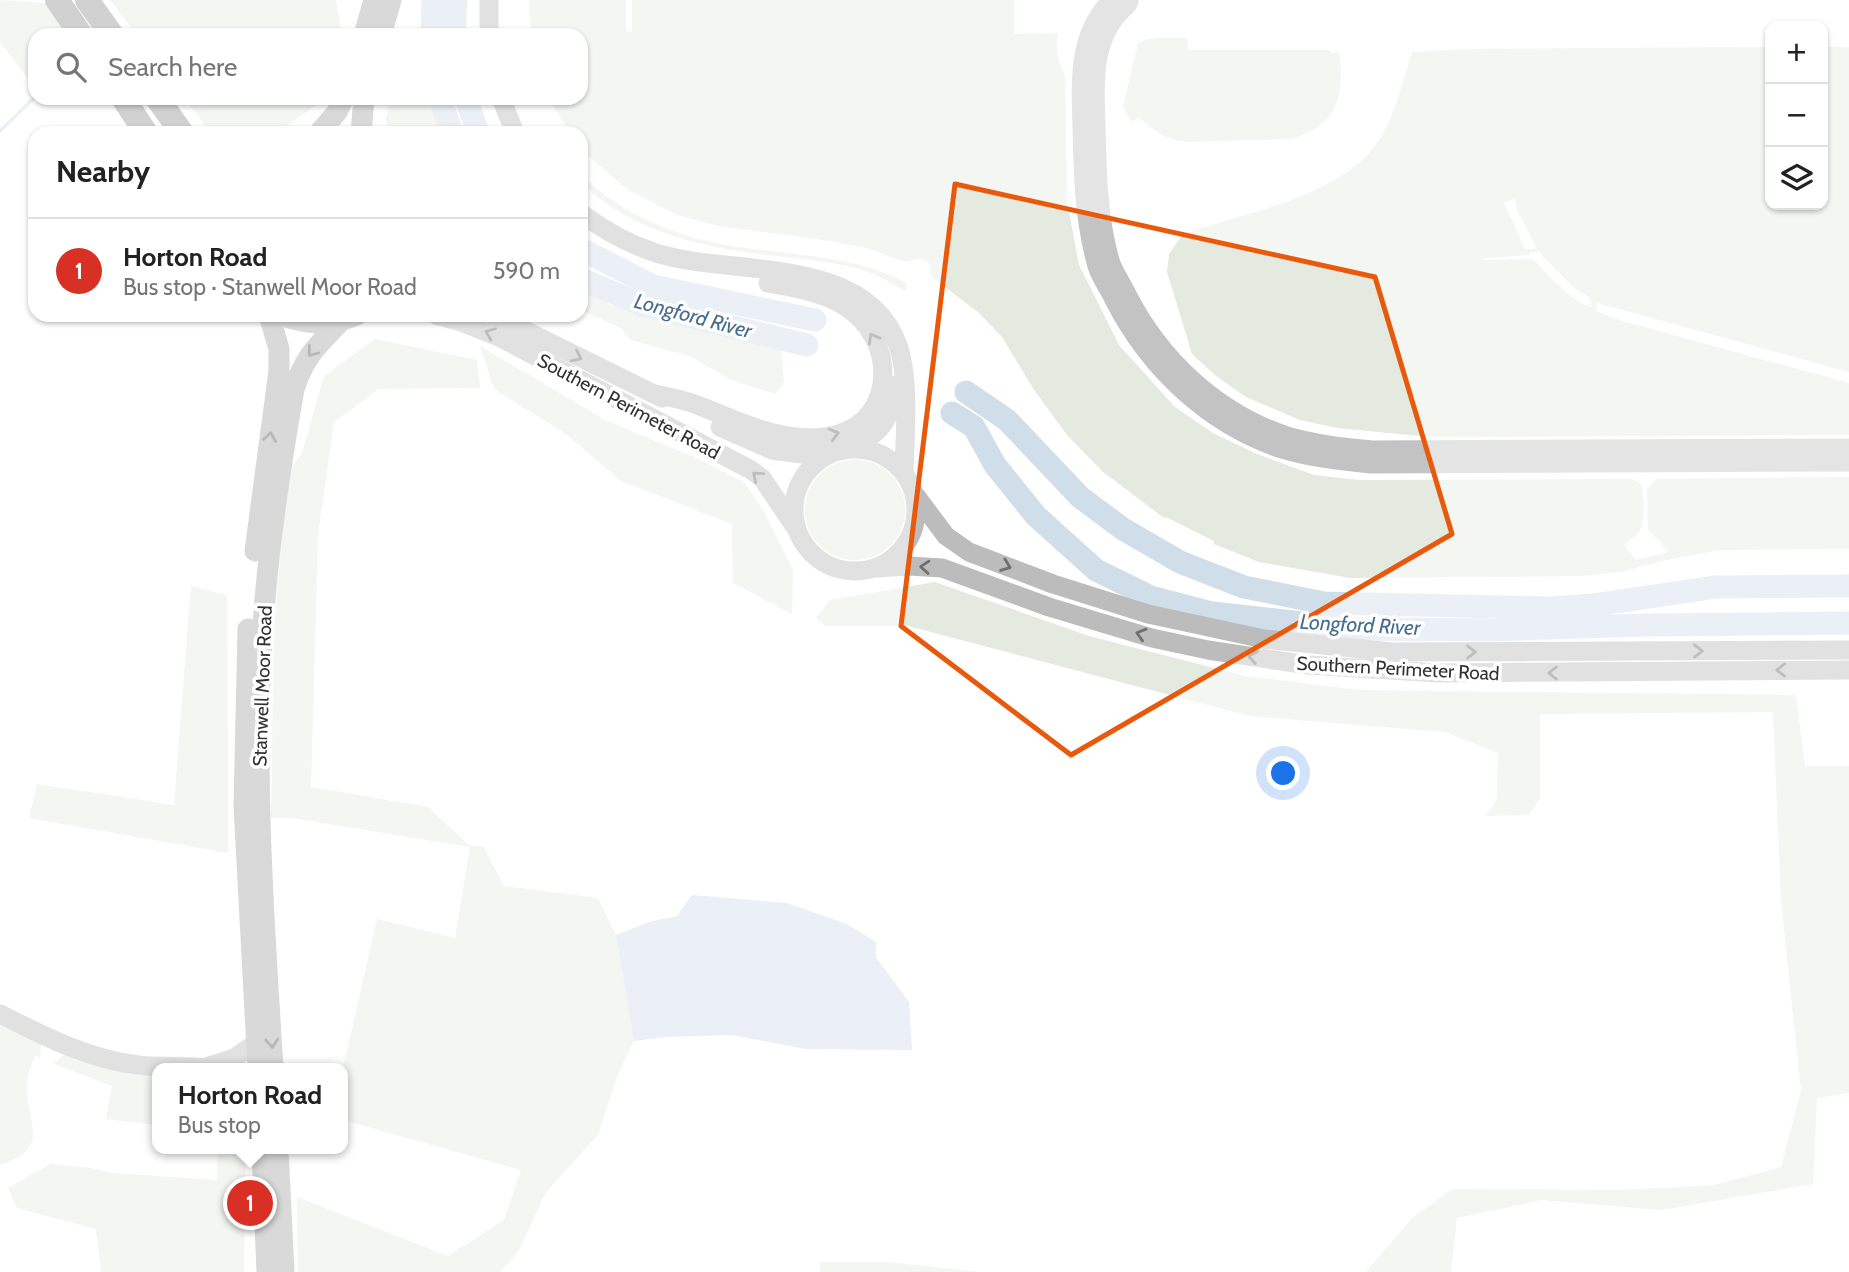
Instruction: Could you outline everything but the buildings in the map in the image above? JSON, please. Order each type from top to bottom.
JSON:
[{"type":"highway","points":[[57,0],[75,28]]},
{"type":"highway","points":[[87,0],[107,28]]},
{"type":"highway","points":[[128,105],[141,126]]},
{"type":"highway","points":[[162,105],[177,126]]},
{"type":"main road","points":[[366,28],[374,0]]},
{"type":"main road","points":[[383,28],[391,0]]},
{"type":"main road","points":[[325,126],[340,105]]},
{"type":"main road","points":[[362,126],[363,105]]},
{"type":"main road","name":"Stanwell Moor Road","points":[[258,1063],[244,806],[244,730],[247,650],[257,532],[279,371],[279,349],[271,322]]},
{"type":"main road","name":"Stanwell Moor Road","points":[[273,1063],[259,807],[262,627],[272,530],[294,389],[301,366],[316,347],[344,322]]},
{"type":"main road","points":[[262,1154],[267,1272]]},
{"type":"main road","points":[[278,1154],[284,1272]]},
{"type":"street","points":[[489,0],[489,28]]},
{"type":"street","points":[[504,105],[511,126]]},
{"type":"street","points":[[588,217],[629,242],[657,253],[811,277],[848,290],[871,306],[894,337],[905,379],[904,472]]},
{"type":"street","points":[[651,393],[691,403],[766,431],[801,438],[828,437],[842,433],[861,422],[877,404],[883,378],[881,354],[871,332],[852,311],[805,290],[760,281],[733,266]]},
{"type":"street","name":"Southern Perimeter Road","points":[[461,322],[501,338],[751,470],[762,478],[797,530]]},
{"type":"street","name":"Southern Perimeter Road","points":[[508,322],[760,446],[787,453],[832,454]]},
{"type":"street","points":[[832,454],[868,450],[882,455],[904,472],[916,496],[916,525],[907,545],[894,558],[876,568],[854,572],[831,567],[819,560],[808,550],[797,530],[794,513],[797,490],[811,468],[832,454],[865,442],[882,428],[891,409],[895,391],[898,347]]},
{"type":"street","name":"Southern Perimeter Road","points":[[916,496],[946,536],[976,555],[1053,584],[1148,614],[1264,639],[1392,652],[1849,650]]},
{"type":"street","name":"Southern Perimeter Road","points":[[876,568],[942,568],[1049,607],[1152,638],[1219,652],[1308,665],[1438,673],[1849,670]]},
{"type":"street","points":[[0,1014],[61,1044],[91,1055],[152,1066]]},
{"type":"street","points":[[219,1063],[234,1058],[256,1043]]},
{"type":"highlighted area","points":[[955,184],[1375,277],[1452,534],[1071,755],[901,626]]},
{"type":"shaded area","points":[[0,0],[46,3],[62,28],[28,28],[28,78],[0,42]]},
{"type":"shaded area","points":[[110,0],[336,0],[341,28],[132,28]]},
{"type":"shaded area","points":[[529,0],[626,0],[626,31],[632,32],[632,0],[1014,0],[1014,34],[1058,33],[1057,54],[1065,75],[1067,201],[1079,265],[1119,345],[1175,407],[1213,433],[1257,454],[1314,475],[1359,480],[1632,479],[1641,484],[1643,519],[1639,531],[1624,545],[1636,560],[1669,552],[1648,529],[1647,489],[1656,479],[1849,477],[1849,549],[1719,550],[1621,572],[1581,576],[1350,578],[1259,562],[1214,544],[1214,541],[1164,518],[1103,472],[1067,435],[1034,390],[1002,337],[979,313],[932,277],[930,263],[920,258],[904,262],[867,248],[830,241],[719,226],[677,215],[630,192],[588,155],[588,126],[566,126],[553,105],[588,105],[588,28],[531,28]]},
{"type":"shaded area","points":[[1157,38],[1187,38],[1188,50],[1339,52],[1339,95],[1328,117],[1319,126],[1291,139],[1179,141],[1155,130],[1139,117],[1132,122],[1123,107],[1138,43]]},
{"type":"shaded area","points":[[1765,47],[1765,210],[1828,210],[1828,47],[1849,47],[1849,372],[1597,303],[1596,311],[1622,321],[1849,383],[1849,435],[1430,437],[1337,428],[1300,420],[1246,397],[1216,376],[1192,354],[1167,272],[1169,254],[1187,233],[1291,200],[1317,189],[1361,161],[1378,142],[1389,123],[1412,52],[1465,49]],"holes":[[[1515,199],[1517,210],[1537,249],[1525,249],[1504,202]],[[1539,252],[1573,287],[1590,298],[1591,307],[1567,293],[1533,259],[1483,260]]]},
{"type":"shaded area","points":[[189,105],[317,105],[286,126],[206,126]]},
{"type":"shaded area","points":[[389,105],[435,105],[440,126],[387,126]]},
{"type":"shaded area","points":[[588,181],[622,206],[674,231],[726,245],[824,258],[866,267],[906,283],[907,292],[873,274],[846,266],[724,249],[673,236],[625,215],[588,189]]},
{"type":"shaded area","points":[[588,292],[611,305],[781,347],[784,382],[775,394],[732,380],[689,356],[631,340],[620,328],[588,313]]},
{"type":"shaded area","points":[[375,339],[477,360],[480,388],[379,389],[334,422],[318,535],[311,787],[428,807],[470,846],[483,846],[504,886],[598,898],[616,935],[634,1041],[618,1074],[598,1135],[546,1192],[518,1252],[500,1272],[298,1272],[297,1197],[448,1256],[504,1220],[521,1170],[348,1121],[348,1063],[344,1063],[377,919],[455,938],[470,847],[292,818],[271,818],[274,627],[288,472],[302,453],[324,376]]},
{"type":"shaded area","points":[[480,346],[605,420],[696,458],[745,483],[763,510],[793,570],[792,614],[733,583],[732,524],[621,481],[566,434],[494,389]]},
{"type":"shaded area","points":[[855,460],[874,463],[891,474],[902,491],[905,510],[902,529],[891,546],[874,557],[855,560],[836,557],[819,546],[808,529],[805,510],[808,491],[819,474],[836,463]]},
{"type":"shaded area","points":[[935,582],[1089,636],[1245,676],[1358,690],[1796,695],[1805,766],[1849,766],[1849,1093],[1817,1098],[1813,1184],[1661,1210],[1542,1200],[1457,1218],[1451,1272],[1366,1272],[1411,1219],[1452,1189],[1622,1190],[1714,1185],[1781,1167],[1801,1090],[1781,901],[1773,712],[1540,714],[1540,799],[1529,815],[1486,816],[1497,799],[1498,753],[1445,732],[1249,716],[908,626],[825,626],[816,618],[830,600]]},
{"type":"shaded area","points":[[191,586],[227,595],[228,853],[29,818],[37,784],[174,805]]},
{"type":"shaded area","points":[[692,895],[787,903],[847,924],[876,942],[876,957],[909,1002],[912,1050],[805,1049],[732,1035],[634,1041],[616,935],[649,922],[677,916]]},
{"type":"shaded area","points":[[0,1025],[41,1044],[40,1058],[35,1055],[27,1079],[32,1142],[17,1158],[0,1165]]},
{"type":"shaded area","points":[[70,1052],[152,1074],[152,1124],[106,1119],[112,1086],[54,1064]]},
{"type":"shaded area","points":[[218,1154],[245,1154],[244,1272],[101,1272],[96,1229],[17,1208],[8,1188],[50,1164],[113,1173],[217,1180]]},
{"type":"shaded area","points":[[820,1262],[888,1262],[979,1272],[820,1272]]},
{"type":"waterway","name":"Longford River","points":[[432,28],[433,0]]},
{"type":"waterway","points":[[454,28],[456,0]]},
{"type":"waterway","points":[[0,131],[28,104]]},
{"type":"waterway","name":"Longford River","points":[[442,105],[450,126]]},
{"type":"waterway","points":[[468,105],[476,126]]},
{"type":"waterway","points":[[588,253],[653,286],[815,320]]},
{"type":"waterway","name":"Longford River","points":[[588,282],[642,305],[807,345]]},
{"type":"waterway","points":[[966,392],[1007,420],[1080,497],[1123,529],[1180,562],[1244,587],[1324,603],[1551,608],[1594,605],[1716,587],[1849,586]]},
{"type":"waterway","name":"Longford River","points":[[952,413],[974,427],[995,465],[1036,516],[1096,570],[1151,597],[1212,613],[1357,629],[1487,630],[1849,623]]},
{"type":"taxiway","points":[[1122,0],[1109,13],[1100,28],[1094,43],[1089,76],[1092,197],[1104,265],[1135,322],[1168,366],[1188,386],[1233,419],[1283,442],[1327,452],[1372,457],[1849,455]]},
{"type":"place","name":"Horton Road","points":[[250,1203]]}]
